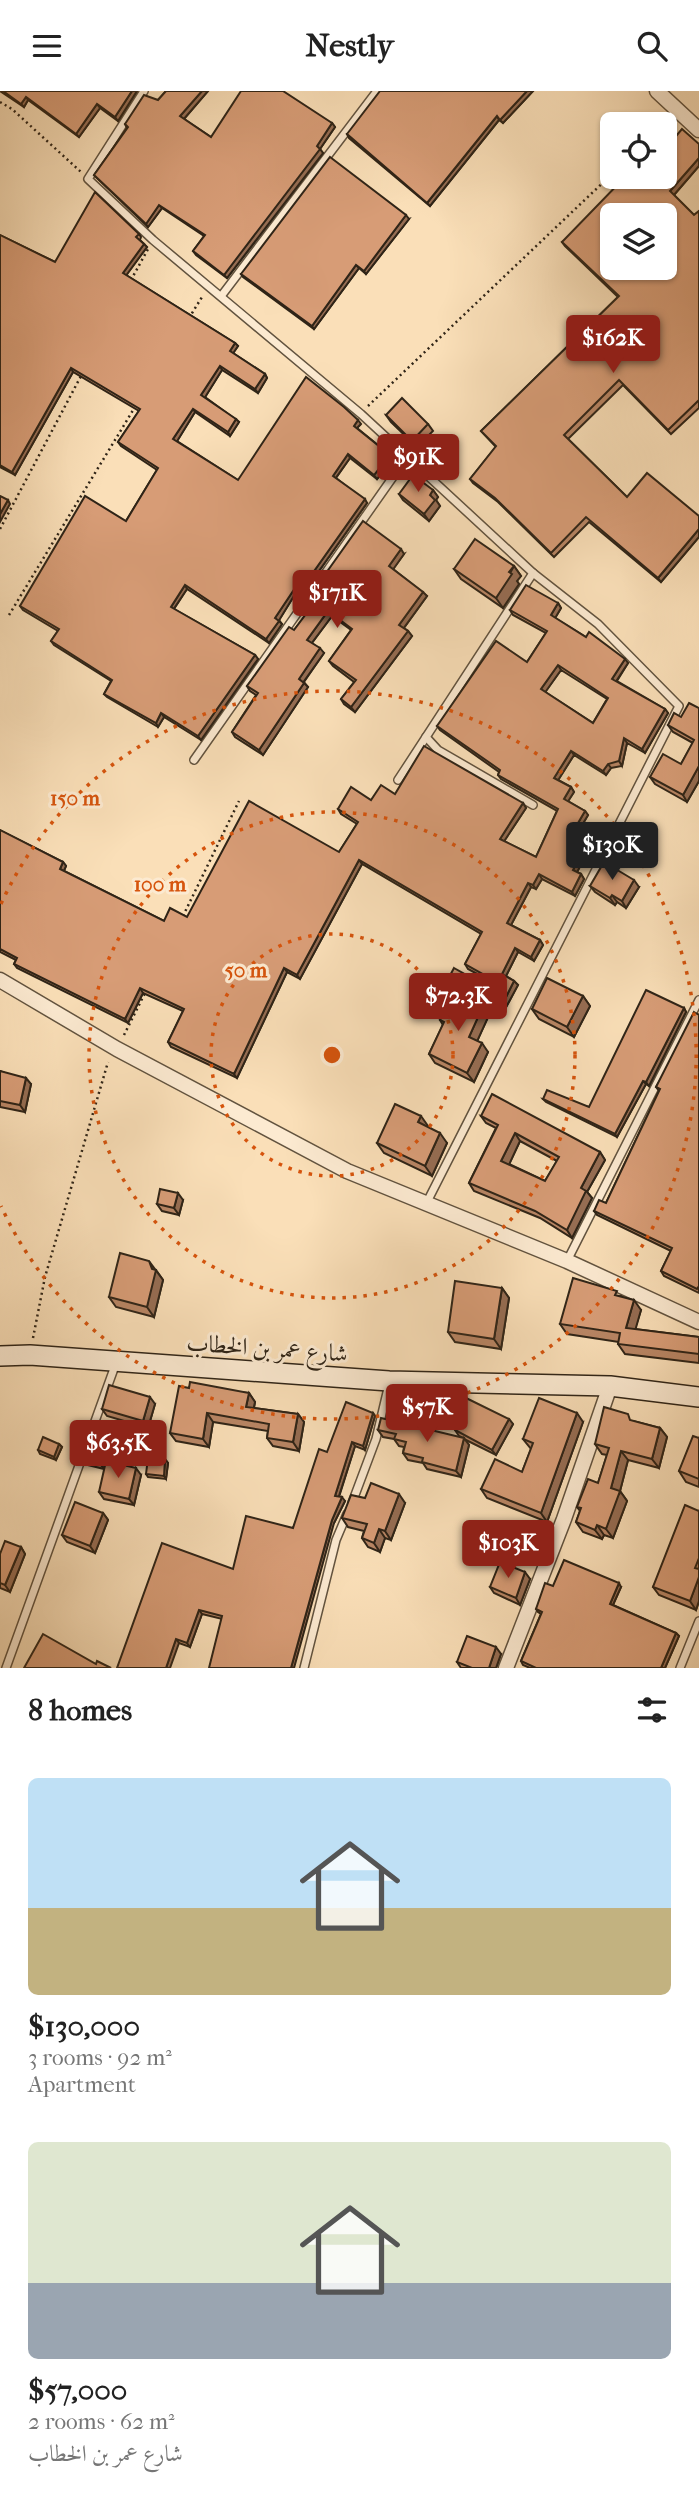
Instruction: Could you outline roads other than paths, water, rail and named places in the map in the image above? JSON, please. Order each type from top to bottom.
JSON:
[{"type":"main road","name":"شارع عمر بن الخطاب","points":[[0,1356],[30,1355],[389,1381],[610,1386],[699,1397]]},
{"type":"street","points":[[657,91],[699,130]]},
{"type":"street","points":[[0,979],[117,1049],[347,1171],[567,1261],[699,1322]]},
{"type":"street","points":[[506,1668],[564,1518],[610,1386]]},
{"type":"lane","points":[[144,91],[88,179],[153,240],[361,414],[533,573],[598,624],[679,706],[427,1202]]},
{"type":"lane","points":[[222,295],[377,91]]},
{"type":"lane","points":[[194,760],[407,457]]},
{"type":"lane","points":[[398,780],[533,573]]},
{"type":"lane","points":[[426,737],[438,750],[533,805]]},
{"type":"lane","points":[[567,1261],[699,1000]]},
{"type":"lane","points":[[6,1668],[116,1363]]},
{"type":"lane","points":[[304,1668],[336,1539],[376,1439],[389,1381]]},
{"type":"lane","points":[[680,1668],[699,1621]]}]
